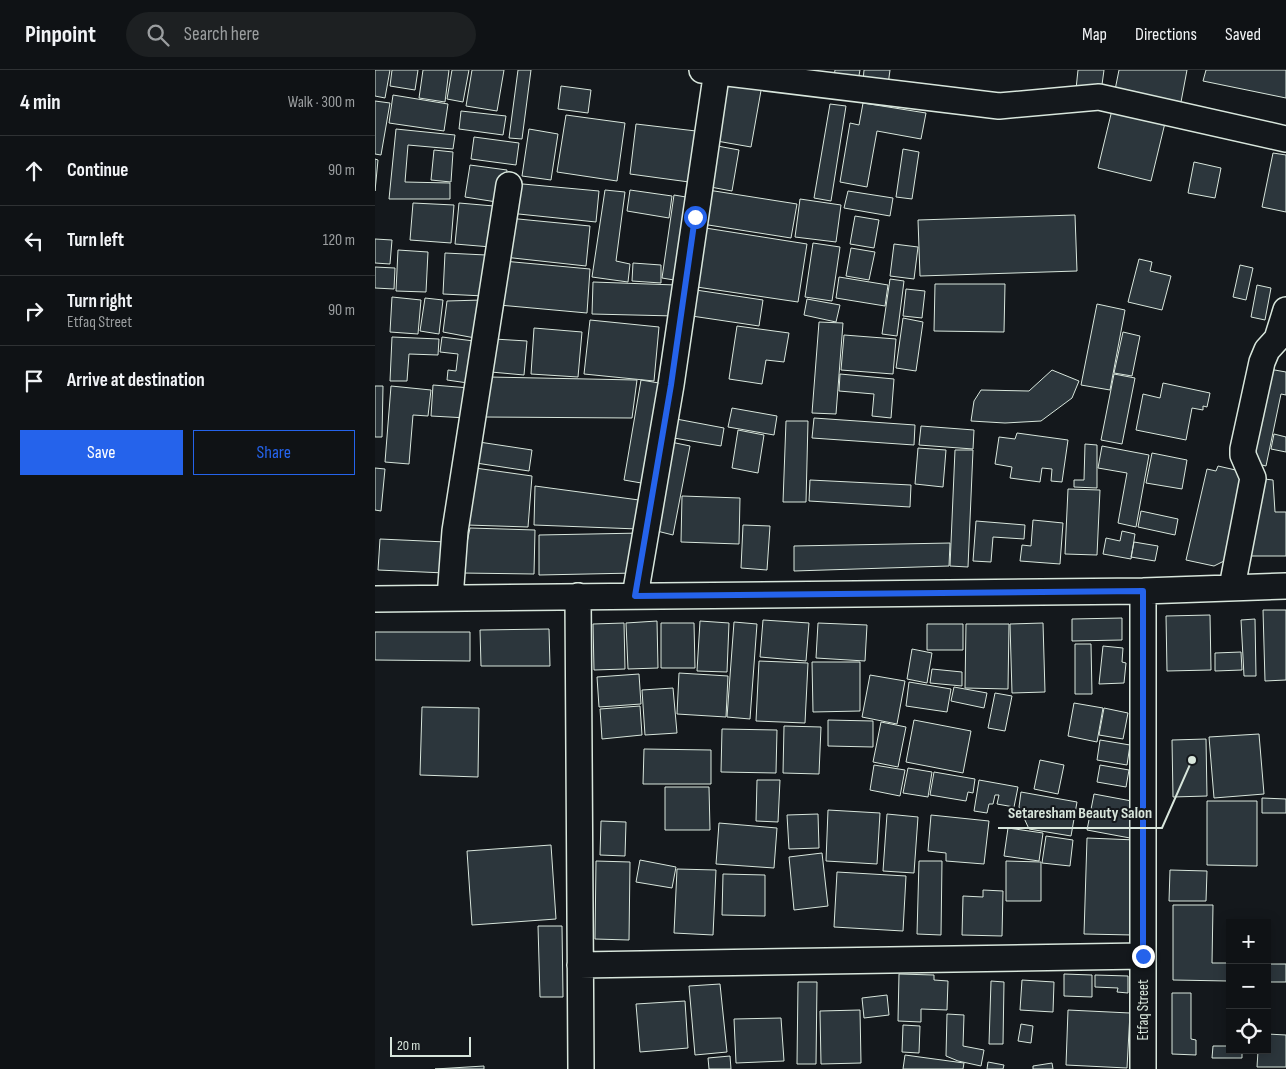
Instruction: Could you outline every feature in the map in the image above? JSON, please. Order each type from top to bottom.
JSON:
[{"type":"street","points":[[635,596],[671,385],[712,71],[999,106],[1099,97],[1286,139]]},
{"type":"street","points":[[449,598],[455,531],[509,185]]},
{"type":"street","points":[[1232,586],[1253,478],[1243,455],[1243,449],[1262,362],[1267,350],[1277,339],[1286,310]]},
{"type":"street","points":[[375,599],[1143,591],[1232,586],[1286,586]]},
{"type":"street","name":"Etfaq Street","points":[[1143,591],[1143,1069]]},
{"type":"street","points":[[579,596],[581,1069]]},
{"type":"street","points":[[580,964],[1143,956]]},
{"type":"building","points":[[375,70],[390,70],[385,98],[375,96]]},
{"type":"building","points":[[392,70],[418,70],[415,90],[390,86]]},
{"type":"building","points":[[423,70],[449,70],[445,102],[419,98]]},
{"type":"building","points":[[452,70],[469,70],[463,102],[447,99]]},
{"type":"building","points":[[472,70],[504,70],[497,111],[466,106]]},
{"type":"building","points":[[518,70],[531,70],[522,139],[509,138]]},
{"type":"building","points":[[835,70],[860,70],[858,81],[834,76]]},
{"type":"building","points":[[864,70],[890,70],[888,85],[863,81]]},
{"type":"building","points":[[1078,70],[1104,70],[1101,92],[1076,89]]},
{"type":"building","points":[[1119,70],[1187,70],[1181,102],[1115,90]]},
{"type":"building","points":[[1206,70],[1286,70],[1286,98],[1203,81]]},
{"type":"building","points":[[721,78],[762,85],[751,147],[711,140]]},
{"type":"building","points":[[561,86],[591,90],[588,113],[558,109]]},
{"type":"building","points":[[393,95],[448,104],[444,131],[389,123]]},
{"type":"building","points":[[375,101],[390,103],[381,155],[375,154]]},
{"type":"building","points":[[863,103],[926,113],[921,139],[877,131],[867,187],[840,182],[850,123],[859,125]]},
{"type":"building","points":[[830,104],[846,106],[831,201],[814,198]]},
{"type":"building","points":[[1112,110],[1165,123],[1151,181],[1098,168]]},
{"type":"building","points":[[461,111],[506,116],[503,135],[459,129]]},
{"type":"building","points":[[566,115],[625,123],[617,181],[557,172]]},
{"type":"building","points":[[636,124],[696,131],[689,182],[630,174]]},
{"type":"building","points":[[396,129],[455,135],[453,149],[408,145],[405,182],[450,183],[450,199],[389,199]]},
{"type":"building","points":[[529,129],[558,134],[551,180],[522,176]]},
{"type":"building","points":[[474,137],[519,143],[516,165],[471,159]]},
{"type":"building","points":[[712,145],[739,150],[732,191],[705,186]]},
{"type":"building","points":[[903,149],[919,152],[912,199],[896,197]]},
{"type":"building","points":[[434,150],[453,152],[451,182],[431,180]]},
{"type":"building","points":[[1273,153],[1286,155],[1286,212],[1262,207]]},
{"type":"building","points":[[375,159],[378,160],[375,191]]},
{"type":"building","points":[[1194,162],[1221,168],[1215,198],[1188,193]]},
{"type":"building","points":[[470,165],[507,170],[503,203],[465,197]]},
{"type":"building","points":[[512,183],[599,191],[596,222],[509,213]]},
{"type":"building","points":[[605,190],[625,192],[616,261],[630,264],[628,282],[592,277]]},
{"type":"building","points":[[630,190],[672,196],[669,218],[627,211]]},
{"type":"building","points":[[708,190],[797,204],[791,238],[702,224]]},
{"type":"building","points":[[848,191],[893,198],[890,216],[844,208]]},
{"type":"building","points":[[674,195],[692,198],[680,281],[662,278]]},
{"type":"building","points":[[800,199],[841,205],[836,242],[795,237]]},
{"type":"building","points":[[413,203],[454,205],[451,243],[410,240]]},
{"type":"building","points":[[459,203],[494,206],[491,247],[455,244]]},
{"type":"building","points":[[1075,215],[1077,271],[920,276],[918,220]]},
{"type":"building","points":[[855,216],[879,220],[874,248],[850,244]]},
{"type":"building","points":[[508,218],[590,226],[586,266],[504,257]]},
{"type":"building","points":[[699,227],[807,244],[798,302],[690,286]]},
{"type":"building","points":[[375,239],[392,240],[390,264],[375,263]]},
{"type":"building","points":[[813,243],[840,247],[832,301],[805,297]]},
{"type":"building","points":[[894,244],[918,247],[914,279],[890,276]]},
{"type":"building","points":[[851,248],[875,252],[869,280],[846,276]]},
{"type":"building","points":[[398,250],[428,252],[426,292],[396,291]]},
{"type":"building","points":[[445,253],[486,255],[484,296],[443,294]]},
{"type":"building","points":[[1139,259],[1152,262],[1150,271],[1171,276],[1162,310],[1128,302]]},
{"type":"building","points":[[503,261],[590,269],[587,313],[499,305]]},
{"type":"building","points":[[633,263],[661,265],[661,283],[632,281]]},
{"type":"building","points":[[1240,265],[1253,268],[1246,300],[1233,297]]},
{"type":"building","points":[[375,267],[395,268],[394,289],[375,288]]},
{"type":"building","points":[[839,277],[888,285],[885,306],[836,298]]},
{"type":"building","points":[[890,279],[904,281],[897,336],[882,334]]},
{"type":"building","points":[[593,282],[676,285],[675,316],[592,314]]},
{"type":"building","points":[[935,284],[1005,284],[1004,332],[934,331]]},
{"type":"building","points":[[1257,285],[1271,288],[1265,320],[1251,317]]},
{"type":"building","points":[[689,289],[763,300],[759,326],[685,315]]},
{"type":"building","points":[[906,289],[925,291],[922,318],[903,316]]},
{"type":"building","points":[[392,297],[421,300],[418,334],[390,332]]},
{"type":"building","points":[[425,298],[443,300],[439,334],[420,331]]},
{"type":"building","points":[[807,299],[840,305],[836,322],[804,315]]},
{"type":"building","points":[[482,300],[475,338],[443,332],[447,301]]},
{"type":"building","points":[[1097,304],[1125,310],[1110,390],[1081,385]]},
{"type":"building","points":[[903,318],[923,322],[916,371],[896,368]]},
{"type":"building","points":[[590,320],[659,327],[654,381],[584,374]]},
{"type":"building","points":[[819,322],[843,323],[836,414],[812,413]]},
{"type":"building","points":[[737,326],[789,333],[784,362],[766,360],[762,384],[729,379]]},
{"type":"building","points":[[534,328],[582,332],[578,377],[531,374]]},
{"type":"building","points":[[1123,332],[1140,336],[1132,376],[1114,373]]},
{"type":"building","points":[[844,335],[896,339],[893,374],[841,370]]},
{"type":"building","points":[[392,337],[439,339],[438,355],[409,354],[407,381],[390,381]]},
{"type":"building","points":[[442,337],[474,341],[468,383],[447,380],[448,370],[456,371],[458,354],[440,352]]},
{"type":"building","points":[[494,339],[527,341],[524,375],[491,372]]},
{"type":"building","points":[[1269,369],[1286,372],[1286,395],[1281,394],[1266,466],[1250,462]]},
{"type":"building","points":[[1052,370],[1079,381],[1072,398],[1041,421],[1005,423],[971,421],[974,401],[981,390],[1029,391]]},
{"type":"building","points":[[840,374],[894,379],[891,418],[872,416],[874,394],[839,391]]},
{"type":"building","points":[[1114,374],[1135,378],[1122,444],[1101,440]]},
{"type":"building","points":[[489,377],[637,380],[632,418],[483,417]]},
{"type":"building","points":[[641,380],[665,384],[647,484],[624,480]]},
{"type":"building","points":[[1163,383],[1210,393],[1207,407],[1203,406],[1203,410],[1192,408],[1186,440],[1136,430],[1143,394],[1160,398]]},
{"type":"building","points":[[433,385],[470,388],[467,418],[431,416]]},
{"type":"building","points":[[375,386],[383,386],[382,437],[375,437]]},
{"type":"building","points":[[391,386],[431,390],[428,416],[413,415],[409,464],[385,462]]},
{"type":"building","points":[[732,408],[777,416],[774,435],[728,427]]},
{"type":"building","points":[[671,418],[724,428],[721,446],[668,437]]},
{"type":"building","points":[[814,418],[915,425],[914,445],[812,438]]},
{"type":"building","points":[[786,421],[808,421],[806,502],[783,502]]},
{"type":"building","points":[[921,426],[974,430],[973,449],[919,445]]},
{"type":"building","points":[[738,430],[764,435],[758,473],[732,468]]},
{"type":"building","points":[[1017,433],[1068,440],[1062,482],[1051,481],[1052,469],[1042,468],[1040,482],[1010,478],[1012,467],[995,464],[999,437],[1015,439]]},
{"type":"building","points":[[1274,434],[1286,437],[1286,452],[1271,449]]},
{"type":"building","points":[[666,441],[690,446],[673,535],[649,529]]},
{"type":"building","points":[[479,442],[532,450],[529,471],[476,463]]},
{"type":"building","points":[[1085,444],[1097,445],[1097,488],[1074,487],[1074,480],[1084,480]]},
{"type":"building","points":[[1102,446],[1149,455],[1136,527],[1118,523],[1127,473],[1098,468]]},
{"type":"building","points":[[918,448],[946,450],[943,487],[915,484]]},
{"type":"building","points":[[955,450],[973,450],[968,567],[950,566]]},
{"type":"building","points":[[1152,453],[1187,460],[1182,489],[1146,483]]},
{"type":"building","points":[[1218,466],[1240,471],[1248,478],[1230,558],[1214,566],[1186,560],[1207,469],[1216,471]]},
{"type":"building","points":[[375,468],[385,469],[381,511],[375,510]]},
{"type":"building","points":[[475,468],[532,476],[528,527],[467,525]]},
{"type":"building","points":[[1256,478],[1273,480],[1275,512],[1286,512],[1286,556],[1249,556]]},
{"type":"building","points":[[810,480],[911,485],[910,507],[809,501]]},
{"type":"building","points":[[535,486],[639,500],[638,529],[534,525]]},
{"type":"building","points":[[1068,489],[1100,490],[1097,555],[1065,554]]},
{"type":"building","points":[[682,496],[740,498],[739,544],[681,542]]},
{"type":"building","points":[[1141,511],[1178,519],[1175,535],[1138,527]]},
{"type":"building","points":[[1033,520],[1063,523],[1060,564],[1020,561],[1022,545],[1031,546]]},
{"type":"building","points":[[976,521],[1025,525],[1024,539],[993,537],[991,562],[973,561]]},
{"type":"building","points":[[743,525],[770,526],[767,570],[741,568]]},
{"type":"building","points":[[470,528],[535,530],[534,574],[461,573]]},
{"type":"building","points":[[1122,531],[1135,534],[1131,559],[1103,554],[1106,538],[1120,541]]},
{"type":"building","points":[[642,533],[635,573],[539,575],[539,535]]},
{"type":"building","points":[[380,539],[446,542],[445,573],[378,570]]},
{"type":"building","points":[[1134,542],[1158,546],[1155,561],[1131,557]]},
{"type":"building","points":[[950,543],[949,566],[794,571],[794,546]]},
{"type":"building","points":[[1263,610],[1286,610],[1286,680],[1265,681]]},
{"type":"building","points":[[1210,615],[1211,670],[1167,671],[1166,616]]},
{"type":"building","points":[[1122,618],[1122,640],[1072,641],[1072,619]]},
{"type":"building","points":[[1255,619],[1256,676],[1244,676],[1241,620]]},
{"type":"building","points":[[763,620],[809,623],[806,661],[760,657]]},
{"type":"building","points":[[657,621],[658,668],[628,669],[626,623]]},
{"type":"building","points":[[700,621],[729,623],[727,672],[697,671]]},
{"type":"building","points":[[734,622],[757,624],[750,719],[727,717]]},
{"type":"building","points":[[624,623],[625,669],[594,670],[593,624]]},
{"type":"building","points":[[661,623],[694,623],[695,668],[661,668]]},
{"type":"building","points":[[818,623],[867,625],[865,661],[816,658]]},
{"type":"building","points":[[1043,623],[1045,692],[1012,693],[1010,624]]},
{"type":"building","points":[[927,624],[963,624],[963,650],[927,650]]},
{"type":"building","points":[[966,624],[1009,624],[1008,689],[965,688]]},
{"type":"building","points":[[549,629],[550,666],[481,666],[480,630]]},
{"type":"building","points":[[375,632],[470,632],[470,661],[375,660]]},
{"type":"building","points":[[1075,644],[1091,644],[1092,694],[1075,694]]},
{"type":"building","points":[[1103,646],[1123,648],[1122,662],[1126,663],[1124,683],[1099,684]]},
{"type":"building","points":[[912,649],[932,653],[927,683],[907,679]]},
{"type":"building","points":[[1241,652],[1242,670],[1215,671],[1215,653]]},
{"type":"building","points":[[759,661],[808,663],[805,723],[756,721]]},
{"type":"building","points":[[812,662],[860,662],[860,711],[813,712]]},
{"type":"building","points":[[932,669],[962,672],[962,686],[930,683]]},
{"type":"building","points":[[679,673],[728,676],[726,717],[677,714]]},
{"type":"building","points":[[639,674],[641,704],[599,707],[597,677]]},
{"type":"building","points":[[870,675],[905,681],[897,724],[862,717]]},
{"type":"building","points":[[909,682],[951,689],[947,712],[906,706]]},
{"type":"building","points":[[954,687],[987,693],[984,708],[951,701]]},
{"type":"building","points":[[673,688],[677,733],[645,735],[642,690]]},
{"type":"building","points":[[995,693],[1012,696],[1005,731],[988,728]]},
{"type":"building","points":[[1074,703],[1103,708],[1097,742],[1068,736]]},
{"type":"building","points":[[640,706],[642,735],[602,739],[600,709]]},
{"type":"building","points":[[422,707],[479,708],[478,777],[420,775]]},
{"type":"building","points":[[1104,708],[1128,713],[1123,739],[1099,735]]},
{"type":"building","points":[[828,720],[873,721],[873,747],[828,746]]},
{"type":"building","points":[[914,720],[971,731],[963,773],[906,762]]},
{"type":"building","points":[[881,722],[906,727],[898,767],[873,762]]},
{"type":"building","points":[[784,726],[821,727],[819,774],[783,773]]},
{"type":"building","points":[[722,729],[777,730],[776,773],[721,772]]},
{"type":"building","points":[[1259,734],[1264,794],[1214,798],[1209,737]]},
{"type":"building","points":[[1206,739],[1207,796],[1173,797],[1172,740]]},
{"type":"building","points":[[1100,740],[1130,745],[1127,765],[1097,760]]},
{"type":"building","points":[[644,749],[711,750],[711,784],[643,784]]},
{"type":"building","points":[[1040,760],[1064,765],[1058,794],[1034,789]]},
{"type":"building","points":[[874,765],[905,770],[900,796],[870,790]]},
{"type":"building","points":[[1100,765],[1129,770],[1126,787],[1097,782]]},
{"type":"building","points":[[908,768],[932,772],[928,797],[903,793]]},
{"type":"building","points":[[934,772],[975,779],[973,793],[968,792],[966,801],[930,795]]},
{"type":"building","points":[[757,780],[780,780],[778,822],[756,821]]},
{"type":"building","points":[[979,780],[1018,787],[1014,807],[997,804],[999,795],[995,795],[993,804],[989,804],[987,813],[974,811]]},
{"type":"building","points":[[665,787],[709,787],[710,830],[665,830]]},
{"type":"building","points":[[1021,792],[1077,802],[1071,836],[1029,829],[1019,807]]},
{"type":"building","points":[[1094,794],[1137,802],[1130,838],[1087,830]]},
{"type":"building","points":[[1262,798],[1286,799],[1286,813],[1262,813]]},
{"type":"building","points":[[1207,801],[1257,801],[1257,866],[1207,865]]},
{"type":"building","points":[[828,810],[880,813],[877,864],[826,861]]},
{"type":"building","points":[[818,814],[819,848],[789,849],[787,815]]},
{"type":"building","points":[[887,814],[918,817],[914,873],[883,871]]},
{"type":"building","points":[[931,815],[989,821],[984,864],[946,861],[946,853],[928,851]]},
{"type":"building","points":[[601,821],[626,822],[625,856],[600,855]]},
{"type":"building","points":[[719,823],[777,828],[774,868],[716,864]]},
{"type":"building","points":[[1008,828],[1043,833],[1039,861],[1004,856]]},
{"type":"building","points":[[1046,836],[1073,840],[1070,866],[1042,863]]},
{"type":"building","points":[[1087,838],[1136,840],[1133,935],[1084,934]]},
{"type":"building","points":[[551,845],[556,919],[472,925],[467,851]]},
{"type":"building","points":[[822,853],[828,906],[794,910],[789,857]]},
{"type":"building","points":[[640,860],[676,867],[672,888],[636,882]]},
{"type":"building","points":[[596,861],[630,862],[629,940],[595,939]]},
{"type":"building","points":[[919,861],[942,861],[941,935],[917,934]]},
{"type":"building","points":[[1006,861],[1041,862],[1041,901],[1006,901]]},
{"type":"building","points":[[677,869],[716,870],[713,935],[674,933]]},
{"type":"building","points":[[1170,870],[1207,871],[1206,901],[1169,901]]},
{"type":"building","points":[[837,872],[906,876],[903,931],[834,927]]},
{"type":"building","points":[[723,874],[765,875],[765,916],[722,915]]},
{"type":"building","points":[[983,890],[1003,891],[1002,936],[962,935],[963,896],[983,897]]},
{"type":"building","points":[[1173,905],[1213,905],[1212,963],[1226,963],[1226,981],[1173,980]]},
{"type":"building","points":[[538,926],[562,926],[563,997],[540,997]]},
{"type":"building","points":[[1271,964],[1286,964],[1286,982],[1271,982]]},
{"type":"building","points":[[899,974],[934,975],[934,980],[948,981],[947,1010],[921,1009],[921,1022],[898,1021]]},
{"type":"building","points":[[1064,974],[1092,975],[1092,997],[1064,996]]},
{"type":"building","points":[[1095,975],[1128,976],[1128,993],[1117,992],[1118,988],[1095,987]]},
{"type":"building","points":[[1022,980],[1054,982],[1053,1012],[1020,1010]]},
{"type":"building","points":[[991,981],[1004,982],[1003,1044],[989,1044]]},
{"type":"building","points":[[798,982],[817,982],[816,1064],[797,1064]]},
{"type":"building","points":[[720,984],[727,1052],[695,1055],[689,986]]},
{"type":"building","points":[[1172,993],[1191,993],[1191,1039],[1196,1040],[1196,1055],[1172,1054]]},
{"type":"building","points":[[887,995],[889,1015],[864,1018],[862,998]]},
{"type":"building","points":[[685,1001],[688,1048],[640,1052],[636,1004]]},
{"type":"building","points":[[860,1010],[861,1063],[821,1064],[820,1011]]},
{"type":"building","points":[[1068,1010],[1130,1013],[1127,1068],[1066,1065]]},
{"type":"building","points":[[947,1014],[964,1015],[963,1046],[984,1050],[981,1066],[958,1061],[946,1056]]},
{"type":"building","points":[[781,1018],[784,1061],[736,1063],[734,1019]]},
{"type":"building","points":[[1021,1024],[1033,1026],[1031,1043],[1018,1041]]},
{"type":"building","points":[[903,1025],[920,1026],[919,1053],[902,1052]]},
{"type":"building","points":[[1271,1034],[1286,1035],[1286,1067],[1257,1067],[1258,1054],[1271,1054]]},
{"type":"building","points":[[1213,1046],[1226,1046],[1226,1054],[1242,1054],[1242,1058],[1212,1058]]},
{"type":"building","points":[[905,1055],[964,1063],[963,1069],[903,1069]]},
{"type":"building","points":[[730,1056],[731,1069],[709,1069],[708,1058]]},
{"type":"building","points":[[988,1062],[1004,1065],[1003,1069],[987,1069]]},
{"type":"building","points":[[1052,1063],[1053,1069],[1033,1069],[1033,1066]]},
{"type":"building","points":[[484,1066],[484,1069],[435,1069]]},
{"type":"place","name":"Setaresham Beauty Salon","points":[[1192,760]]},
{"type":"route","points":[[695,217],[671,385],[635,596],[1143,591],[1143,956]]}]
